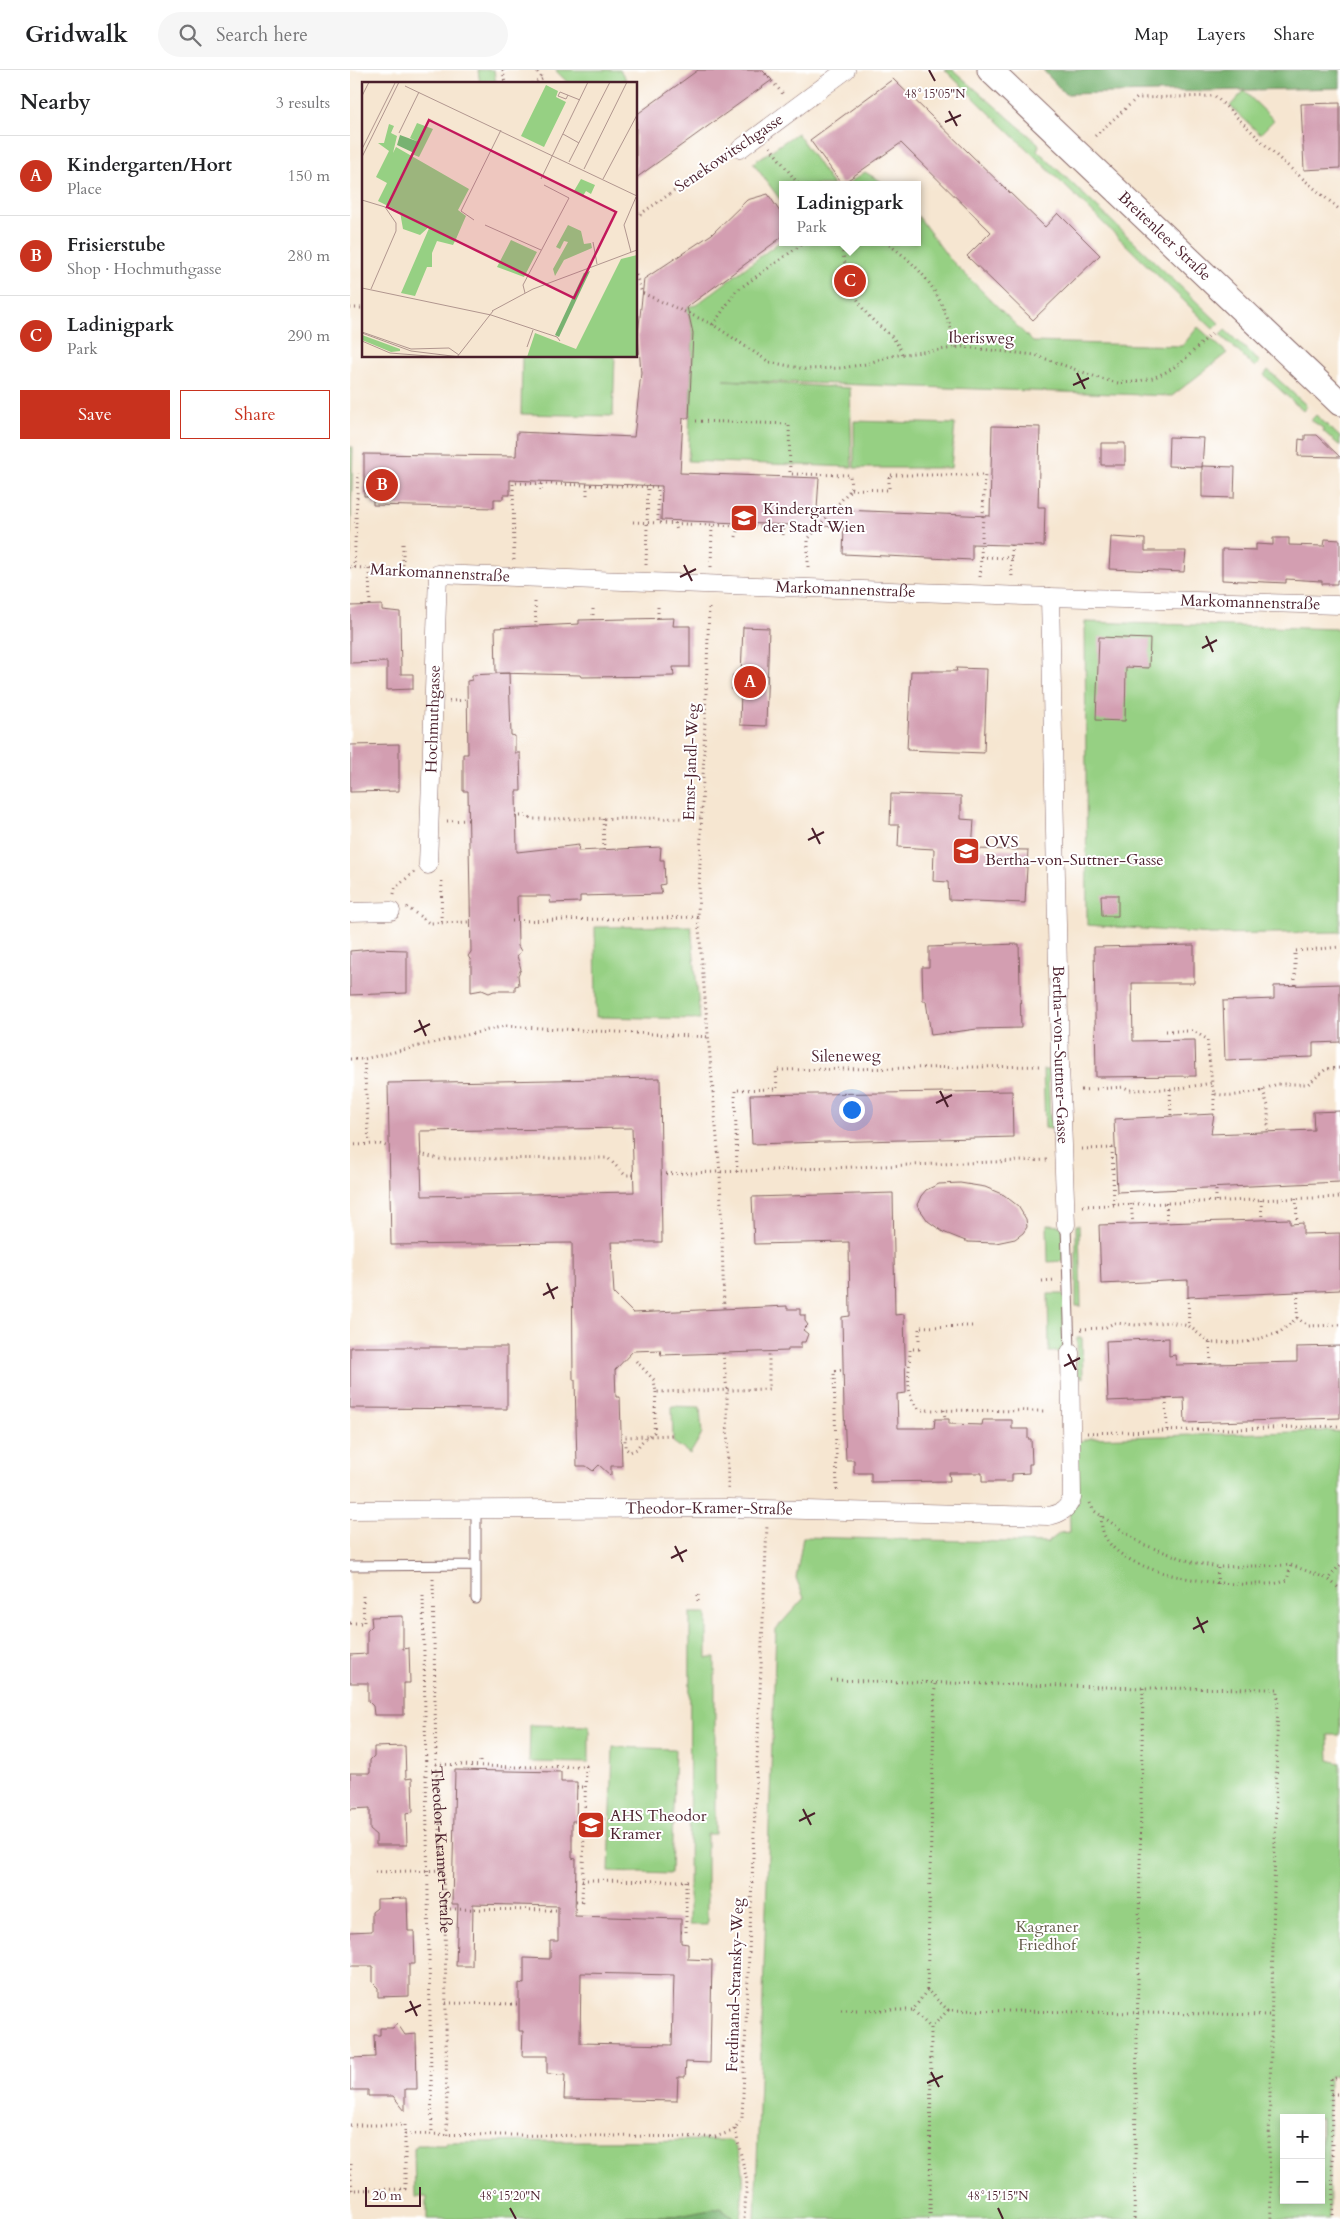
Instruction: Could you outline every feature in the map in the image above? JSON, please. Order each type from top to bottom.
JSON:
[{"type":"main road","name":"Breitenleer Straße","points":[[990,70],[1340,402]]},
{"type":"street","name":"Senekowitschgasse","points":[[740,149],[846,70]]},
{"type":"street","name":"Markomannenstraße","points":[[438,574],[1050,597],[1340,605]]},
{"type":"street","name":"Hochmuthgasse","points":[[428,865],[438,574]]},
{"type":"street","name":"Bertha-von-Suttner-Gasse","points":[[1050,597],[1060,1065],[1066,1225]]},
{"type":"street","points":[[350,912],[391,911]]},
{"type":"street","name":"Bertha-von-Suttner-Gasse","points":[[1065,1510],[1072,1498],[1070,1352]]},
{"type":"street","name":"Theodor-Kramer-Straße","points":[[350,1510],[728,1508],[1048,1516],[1059,1514],[1065,1510]]},
{"type":"lane","name":"Bertha-von-Suttner-Gasse","points":[[1066,1225],[1070,1352]]},
{"type":"lane","points":[[476,1508],[476,1599]]},
{"type":"lane","points":[[350,1566],[433,1563],[476,1565]]},
{"type":"path","points":[[536,70],[543,79],[536,82]]},
{"type":"path","points":[[762,70],[794,108]]},
{"type":"path","points":[[1095,136],[1137,98],[1215,96],[1282,161],[1340,210]]},
{"type":"path","points":[[770,147],[796,181]]},
{"type":"path","name":"Senekowitschgasse","points":[[638,216],[719,159],[740,149]]},
{"type":"path","points":[[712,325],[736,291],[799,246]]},
{"type":"path","points":[[842,246],[846,271],[854,291],[868,315],[889,332],[898,343],[902,354]]},
{"type":"path","points":[[891,246],[909,258],[933,287],[950,322],[956,348]]},
{"type":"path","name":"Iberisweg","points":[[638,281],[642,293],[712,325],[769,362],[784,366],[824,370],[842,368],[902,354],[956,348],[993,349],[1035,354],[1118,383],[1153,378],[1168,371],[1182,362],[1212,333]]},
{"type":"path","points":[[696,421],[789,424],[790,474],[850,475],[851,489],[808,539],[808,571]]},
{"type":"path","points":[[352,567],[358,473]]},
{"type":"path","points":[[851,489],[889,490],[889,475],[985,474],[980,578]]},
{"type":"path","points":[[514,561],[513,483],[658,488],[658,522]]},
{"type":"path","points":[[541,484],[541,493]]},
{"type":"path","points":[[587,485],[587,495]]},
{"type":"path","points":[[633,487],[633,494]]},
{"type":"path","points":[[646,566],[648,487]]},
{"type":"path","points":[[633,522],[783,526],[817,529]]},
{"type":"path","points":[[675,523],[676,531]]},
{"type":"path","points":[[711,568],[712,525]]},
{"type":"path","points":[[736,537],[738,526]]},
{"type":"path","points":[[783,526],[783,535]]},
{"type":"path","points":[[403,540],[403,570]]},
{"type":"path","points":[[1011,545],[1013,558],[1012,579]]},
{"type":"path","points":[[981,557],[1013,558]]},
{"type":"path","name":"Markomannenstraße","points":[[352,567],[438,574]]},
{"type":"path","points":[[369,568],[370,606]]},
{"type":"path","points":[[535,602],[536,626]]},
{"type":"path","points":[[593,605],[593,620]]},
{"type":"path","points":[[658,606],[658,618]]},
{"type":"path","name":"Ernst-Jandl-Weg","points":[[709,608],[698,917],[710,1037],[720,1173],[724,1308]]},
{"type":"path","points":[[449,701],[467,700]]},
{"type":"path","points":[[516,816],[527,816],[533,819],[702,818]]},
{"type":"path","points":[[603,819],[604,850]]},
{"type":"path","points":[[428,865],[409,875],[395,888],[391,911],[408,907],[429,923],[470,922]]},
{"type":"path","points":[[441,922],[442,877]]},
{"type":"path","points":[[512,921],[698,917]]},
{"type":"path","points":[[1294,985],[1295,951],[1340,947]]},
{"type":"path","points":[[350,1059],[364,1059],[505,1026],[710,1037]]},
{"type":"path","points":[[1166,1041],[1166,1031],[1193,1031],[1207,1040],[1214,1094],[1214,1114]]},
{"type":"path","points":[[364,1059],[369,1144]]},
{"type":"path","name":"Sileneweg","points":[[737,1172],[735,1090],[777,1090],[776,1070],[1060,1065]]},
{"type":"path","points":[[1214,1094],[1231,1096],[1263,1090],[1277,1084],[1308,1084],[1326,1069],[1340,1068]]},
{"type":"path","points":[[1081,1090],[1124,1087],[1130,1090],[1170,1089],[1212,1083]]},
{"type":"path","points":[[1170,1089],[1171,1116]]},
{"type":"path","points":[[1263,1090],[1268,1106],[1268,1132]]},
{"type":"path","points":[[350,1145],[380,1144],[389,1147]]},
{"type":"path","points":[[1082,1149],[1112,1148],[1114,1205]]},
{"type":"path","points":[[420,1154],[440,1159],[608,1158],[625,1175],[634,1175]]},
{"type":"path","points":[[661,1174],[1063,1160]]},
{"type":"path","points":[[1216,1186],[1216,1201]]},
{"type":"path","points":[[1066,1207],[1340,1197]]},
{"type":"path","points":[[1296,1198],[1297,1224]]},
{"type":"path","points":[[1261,1200],[1262,1220]]},
{"type":"path","points":[[1166,1203],[1167,1222]]},
{"type":"path","points":[[1131,1204],[1133,1224]]},
{"type":"path","points":[[1070,1330],[1104,1328],[1114,1323],[1136,1325],[1169,1322],[1189,1326],[1210,1343],[1247,1342],[1279,1333],[1297,1318],[1298,1292]]},
{"type":"path","points":[[1188,1296],[1189,1326]]},
{"type":"path","points":[[1297,1318],[1308,1326],[1340,1324]]},
{"type":"path","points":[[972,1326],[919,1327],[919,1349],[907,1350],[910,1399],[915,1406],[921,1410],[1045,1411]]},
{"type":"path","points":[[1210,1343],[1211,1364]]},
{"type":"path","points":[[656,1392],[769,1389],[769,1352]]},
{"type":"path","points":[[723,1353],[727,1391],[728,1508]]},
{"type":"path","points":[[636,1362],[654,1380],[656,1392],[654,1432],[650,1435],[640,1443],[637,1449],[630,1452],[625,1448],[625,1437],[650,1435],[673,1435]]},
{"type":"path","points":[[837,1490],[834,1370],[843,1370]]},
{"type":"path","points":[[1166,1399],[1167,1430]]},
{"type":"path","points":[[944,1410],[945,1419]]},
{"type":"path","points":[[1072,1434],[1340,1426]]},
{"type":"path","points":[[1090,1501],[1093,1510],[1142,1544],[1192,1562],[1218,1567],[1291,1565],[1328,1579],[1340,1589]]},
{"type":"path","name":"Ferdinand-Stransky-Weg","points":[[735,2128],[742,2118],[767,1509]]},
{"type":"path","points":[[1102,1516],[1101,1527],[1105,1538],[1114,1548],[1154,1570],[1216,1584],[1283,1582],[1287,1580],[1291,1565]]},
{"type":"path","name":"Theodor-Kramer-Straße","points":[[433,1563],[436,1764],[445,1909],[447,2136]]},
{"type":"path","points":[[1328,1579],[1340,1565]]},
{"type":"path","points":[[1216,1584],[1218,1567]]},
{"type":"path","points":[[424,1595],[432,2135]]},
{"type":"path","points":[[698,1595],[698,1601]]},
{"type":"path","points":[[350,1623],[364,1623],[363,1596]]},
{"type":"path","points":[[831,1680],[1278,1690],[1269,2145],[1272,2219]]},
{"type":"path","points":[[913,2010],[927,1990],[935,1682]]},
{"type":"path","points":[[1134,2219],[1143,1688]]},
{"type":"path","points":[[480,1761],[480,1766]]},
{"type":"path","points":[[436,1764],[586,1766],[582,1902],[575,1901]]},
{"type":"path","points":[[577,1787],[585,1787]]},
{"type":"path","points":[[584,1819],[611,1819]]},
{"type":"path","points":[[375,1872],[444,1870]]},
{"type":"path","points":[[582,1880],[688,1881],[686,1932],[681,1932]]},
{"type":"path","points":[[445,1909],[558,1910]]},
{"type":"path","points":[[927,1990],[948,2010],[1272,2015]]},
{"type":"path","points":[[446,2003],[519,2004]]},
{"type":"path","points":[[841,2010],[913,2010],[931,2028]]},
{"type":"path","points":[[930,2219],[931,2028],[948,2010]]},
{"type":"path","points":[[1333,2214],[1331,2079],[1340,2077]]},
{"type":"path","points":[[1331,2094],[1340,2094]]},
{"type":"path","points":[[350,2125],[405,2125],[405,2189],[351,2190],[350,2164]]},
{"type":"path","points":[[405,2134],[447,2136],[715,2137],[733,2132],[735,2128]]},
{"type":"path","points":[[735,2128],[747,2181],[744,2219]]},
{"type":"green space","points":[[478,70],[494,70],[496,82],[480,82]]},
{"type":"green space","points":[[555,70],[620,70],[626,79],[621,82],[567,82]]},
{"type":"green space","points":[[945,70],[953,70],[1038,143],[1037,150],[1219,323],[1213,329]]},
{"type":"green space","points":[[1043,70],[1340,70],[1340,88],[1065,94]]},
{"type":"green space","points":[[1244,91],[1274,120],[1260,134],[1230,106]]},
{"type":"green space","points":[[797,133],[830,181],[779,181],[779,198],[753,163]]},
{"type":"green space","points":[[865,172],[880,181],[852,181]]},
{"type":"green space","points":[[921,220],[948,257],[1033,342],[1182,346],[1198,327],[1227,353],[1172,396],[724,380],[850,388],[852,467],[688,461],[693,333],[687,307],[696,305],[779,242],[779,246],[921,246]]},
{"type":"green space","points":[[1225,330],[1260,362],[1255,367],[1220,335]]},
{"type":"green space","points":[[522,358],[615,358],[613,416],[521,414]]},
{"type":"green space","points":[[1268,370],[1307,406],[1303,411],[1264,375]]},
{"type":"green space","points":[[1316,415],[1340,437],[1340,446],[1323,431],[1324,429],[1311,420]]},
{"type":"green space","points":[[854,421],[955,424],[951,468],[854,468]]},
{"type":"green space","points":[[350,447],[353,447],[350,560]]},
{"type":"green space","points":[[1085,622],[1340,629],[1340,932],[1211,934],[1087,925]]},
{"type":"green space","points":[[691,926],[700,1019],[596,1017],[595,927]]},
{"type":"green space","points":[[1043,1070],[1048,1070],[1050,1120],[1054,1121],[1055,1127],[1052,1129],[1045,1128]]},
{"type":"green space","points":[[1047,1225],[1063,1226],[1064,1261],[1048,1262]]},
{"type":"green space","points":[[1076,1225],[1079,1225],[1081,1306],[1076,1306]]},
{"type":"green space","points":[[1048,1294],[1065,1294],[1064,1352],[1049,1352]]},
{"type":"green space","points":[[1077,1338],[1082,1338],[1083,1378],[1077,1375]]},
{"type":"green space","points":[[672,1406],[700,1407],[702,1434],[690,1454],[673,1442]]},
{"type":"green space","name":"Kagraner Friedhof","points":[[1340,1432],[1340,1735],[1328,1735],[1329,1760],[1340,1763],[1340,2075],[1329,2077],[1329,2219],[755,2219],[776,1629],[804,1598],[796,1578],[803,1537],[1047,1543],[1060,1533],[1070,1532],[1068,1445],[1091,1438]]},
{"type":"green space","points":[[690,1613],[707,1613],[707,1658],[715,1658],[715,1834],[707,1834],[707,1925],[689,1925]]},
{"type":"green space","points":[[530,1725],[589,1726],[589,1763],[529,1762]]},
{"type":"green space","points":[[613,1747],[675,1749],[671,1874],[609,1872]]},
{"type":"green space","points":[[729,2140],[736,2147],[742,2166],[743,2188],[740,2219],[736,2219],[720,2208],[675,2216],[603,2216],[603,2219],[427,2219],[427,2197],[415,2197],[414,2149],[417,2145],[446,2145],[446,2142]]},
{"type":"green space","points":[[720,2207],[736,2219],[603,2219],[603,2216],[675,2216]]},
{"type":"building","points":[[698,70],[762,70],[772,80],[638,177],[638,114]]},
{"type":"building","points":[[893,79],[1045,227],[1058,213],[1100,255],[1033,320],[967,256],[991,232],[901,143],[846,181],[840,181],[810,140]]},
{"type":"building","points":[[1340,103],[1340,168],[1304,170],[1301,104]]},
{"type":"building","points":[[768,194],[779,210],[779,239],[687,307],[693,333],[689,418],[683,418],[680,473],[819,478],[817,509],[990,516],[992,426],[1040,427],[1038,507],[1045,507],[1044,546],[972,544],[972,560],[843,554],[844,527],[661,520],[662,486],[510,480],[510,495],[503,495],[503,499],[494,499],[494,508],[373,505],[373,496],[364,496],[364,454],[516,456],[517,432],[634,437],[641,373],[638,335],[644,279],[712,234],[747,200]]},
{"type":"building","points":[[1305,435],[1317,435],[1340,457],[1298,456],[1299,439],[1305,440]]},
{"type":"building","points":[[1169,437],[1204,438],[1202,467],[1168,466]]},
{"type":"building","points":[[1101,443],[1125,443],[1125,465],[1101,465]]},
{"type":"building","points":[[1202,466],[1235,467],[1234,498],[1202,497]]},
{"type":"building","points":[[1111,537],[1145,539],[1145,551],[1186,551],[1184,572],[1109,569]]},
{"type":"building","points":[[1273,538],[1289,538],[1289,545],[1324,546],[1325,539],[1340,540],[1340,580],[1337,580],[1337,584],[1322,584],[1322,581],[1286,579],[1286,583],[1222,580],[1222,549],[1256,550],[1256,544],[1273,545]]},
{"type":"building","points":[[382,605],[382,610],[400,612],[401,674],[413,674],[413,689],[387,690],[387,662],[350,663],[350,606]]},
{"type":"building","points":[[674,618],[673,626],[690,626],[690,667],[673,667],[674,676],[581,677],[580,675],[496,673],[495,628],[579,624],[579,620]]},
{"type":"building","points":[[743,627],[769,628],[766,726],[740,725],[741,690],[732,690],[733,675],[741,675]]},
{"type":"building","points":[[1099,637],[1150,639],[1149,668],[1126,667],[1125,721],[1096,720]]},
{"type":"building","points":[[956,668],[987,669],[984,753],[907,750],[911,671],[957,671]]},
{"type":"building","points":[[509,673],[511,735],[515,736],[515,753],[520,753],[521,791],[516,791],[517,852],[579,845],[578,851],[661,847],[660,860],[664,860],[665,884],[660,885],[662,894],[580,896],[580,902],[550,903],[551,896],[517,896],[518,946],[521,951],[517,956],[521,969],[518,975],[519,985],[515,986],[515,991],[494,991],[489,993],[482,990],[471,992],[471,961],[468,956],[471,952],[468,791],[463,791],[463,754],[468,754],[467,681],[472,680],[472,675]]},
{"type":"building","points":[[399,744],[399,791],[350,792],[350,745]]},
{"type":"building","points":[[891,794],[961,796],[961,819],[974,820],[972,849],[1028,850],[1025,903],[949,900],[948,882],[933,881],[934,849],[898,847],[899,825],[890,825]]},
{"type":"building","points":[[1101,895],[1118,895],[1118,916],[1102,916]]},
{"type":"building","points":[[1019,944],[1021,1028],[977,1029],[931,1035],[926,1001],[923,1001],[922,967],[929,967],[929,947]]},
{"type":"building","points":[[1194,945],[1194,983],[1132,983],[1133,1041],[1195,1040],[1196,1076],[1096,1077],[1094,947]]},
{"type":"building","points":[[373,949],[407,950],[407,993],[350,995],[350,951]]},
{"type":"building","points":[[1340,984],[1340,1042],[1313,1043],[1313,1057],[1225,1060],[1223,1001],[1274,999],[1274,986]]},
{"type":"building","points":[[660,1078],[662,1242],[611,1242],[614,1294],[633,1313],[787,1306],[787,1309],[800,1309],[800,1315],[805,1315],[805,1321],[808,1325],[803,1330],[808,1334],[805,1342],[801,1342],[801,1348],[788,1348],[788,1351],[661,1355],[660,1350],[633,1351],[615,1370],[616,1397],[620,1397],[622,1466],[611,1466],[611,1476],[599,1465],[593,1471],[586,1466],[577,1466],[575,1380],[573,1380],[572,1243],[391,1245],[388,1083]],"holes":[[[632,1128],[634,1192],[422,1196],[420,1131]]]},
{"type":"building","points":[[1012,1091],[1013,1137],[752,1144],[750,1095]]},
{"type":"building","points":[[1340,1111],[1340,1182],[1117,1192],[1114,1119],[1214,1114],[1211,1134],[1314,1130],[1313,1112]]},
{"type":"building","points":[[960,1183],[985,1187],[1004,1195],[1018,1206],[1026,1219],[1027,1227],[1023,1233],[1015,1239],[996,1243],[968,1242],[943,1232],[928,1221],[917,1205],[926,1190],[939,1184]]},
{"type":"building","points":[[893,1193],[895,1315],[904,1314],[906,1393],[897,1394],[898,1428],[934,1428],[935,1419],[949,1419],[949,1424],[982,1425],[983,1420],[1012,1420],[1012,1429],[1028,1429],[1028,1439],[1031,1439],[1032,1464],[1029,1464],[1029,1473],[1012,1474],[1012,1482],[982,1482],[982,1473],[949,1473],[950,1481],[871,1482],[871,1473],[854,1473],[854,1460],[846,1460],[844,1410],[842,1317],[850,1316],[849,1242],[754,1244],[752,1197]]},
{"type":"building","points":[[1290,1219],[1290,1224],[1303,1223],[1303,1234],[1340,1233],[1340,1290],[1188,1297],[1188,1280],[1101,1284],[1099,1225]]},
{"type":"building","points":[[1169,1338],[1169,1356],[1175,1355],[1176,1365],[1297,1362],[1297,1347],[1340,1346],[1340,1418],[1185,1423],[1184,1398],[1108,1401],[1106,1341]]},
{"type":"building","points":[[350,1347],[507,1347],[507,1409],[350,1408]]},
{"type":"building","points":[[403,1616],[403,1649],[409,1648],[410,1683],[404,1683],[404,1715],[374,1715],[373,1706],[368,1701],[368,1683],[350,1683],[350,1655],[367,1654],[367,1631],[372,1626],[371,1617]]},
{"type":"building","points":[[405,1746],[406,1779],[412,1778],[413,1812],[406,1813],[407,1845],[376,1845],[376,1835],[370,1830],[370,1808],[350,1809],[350,1773],[370,1773],[370,1760],[374,1756],[374,1747]]},
{"type":"building","points":[[455,1770],[561,1772],[561,1782],[577,1782],[576,1821],[572,1821],[572,1858],[576,1859],[575,1916],[681,1919],[681,1943],[688,1944],[688,1959],[712,1960],[710,2063],[686,2062],[685,2077],[678,2077],[677,2101],[564,2099],[565,2075],[547,2074],[547,2056],[522,2056],[523,2031],[519,2031],[519,1983],[524,1984],[524,1958],[550,1959],[550,1941],[558,1941],[558,1906],[473,1904],[472,1966],[456,1966],[458,1904],[452,1904]],"holes":[[[581,1973],[674,1975],[672,2045],[580,2043]]]},
{"type":"building","points":[[407,1898],[408,1931],[414,1931],[415,1964],[409,1964],[409,1996],[378,1997],[378,1988],[373,1983],[373,1966],[350,1966],[350,1932],[372,1931],[372,1912],[377,1908],[377,1899]]},
{"type":"building","points":[[397,2023],[405,2035],[416,2034],[417,2089],[405,2089],[405,2111],[393,2096],[368,2096],[368,2090],[350,2090],[350,2058],[375,2057],[374,2035],[380,2035],[380,2028],[393,2028]]},
{"type":"place","name":"Ladinigpark","points":[[850,281]]},
{"type":"place","name":"Frisierstube","points":[[382,485]]},
{"type":"place","name":"Kindergarten der Stadt Wien","points":[[744,518]]},
{"type":"place","name":"Kindergarten/Hort","points":[[750,682]]},
{"type":"place","name":"OVS Bertha-von-Suttner-Gasse","points":[[966,851]]},
{"type":"place","name":"AHS Theodor Kramer","points":[[591,1825]]}]
